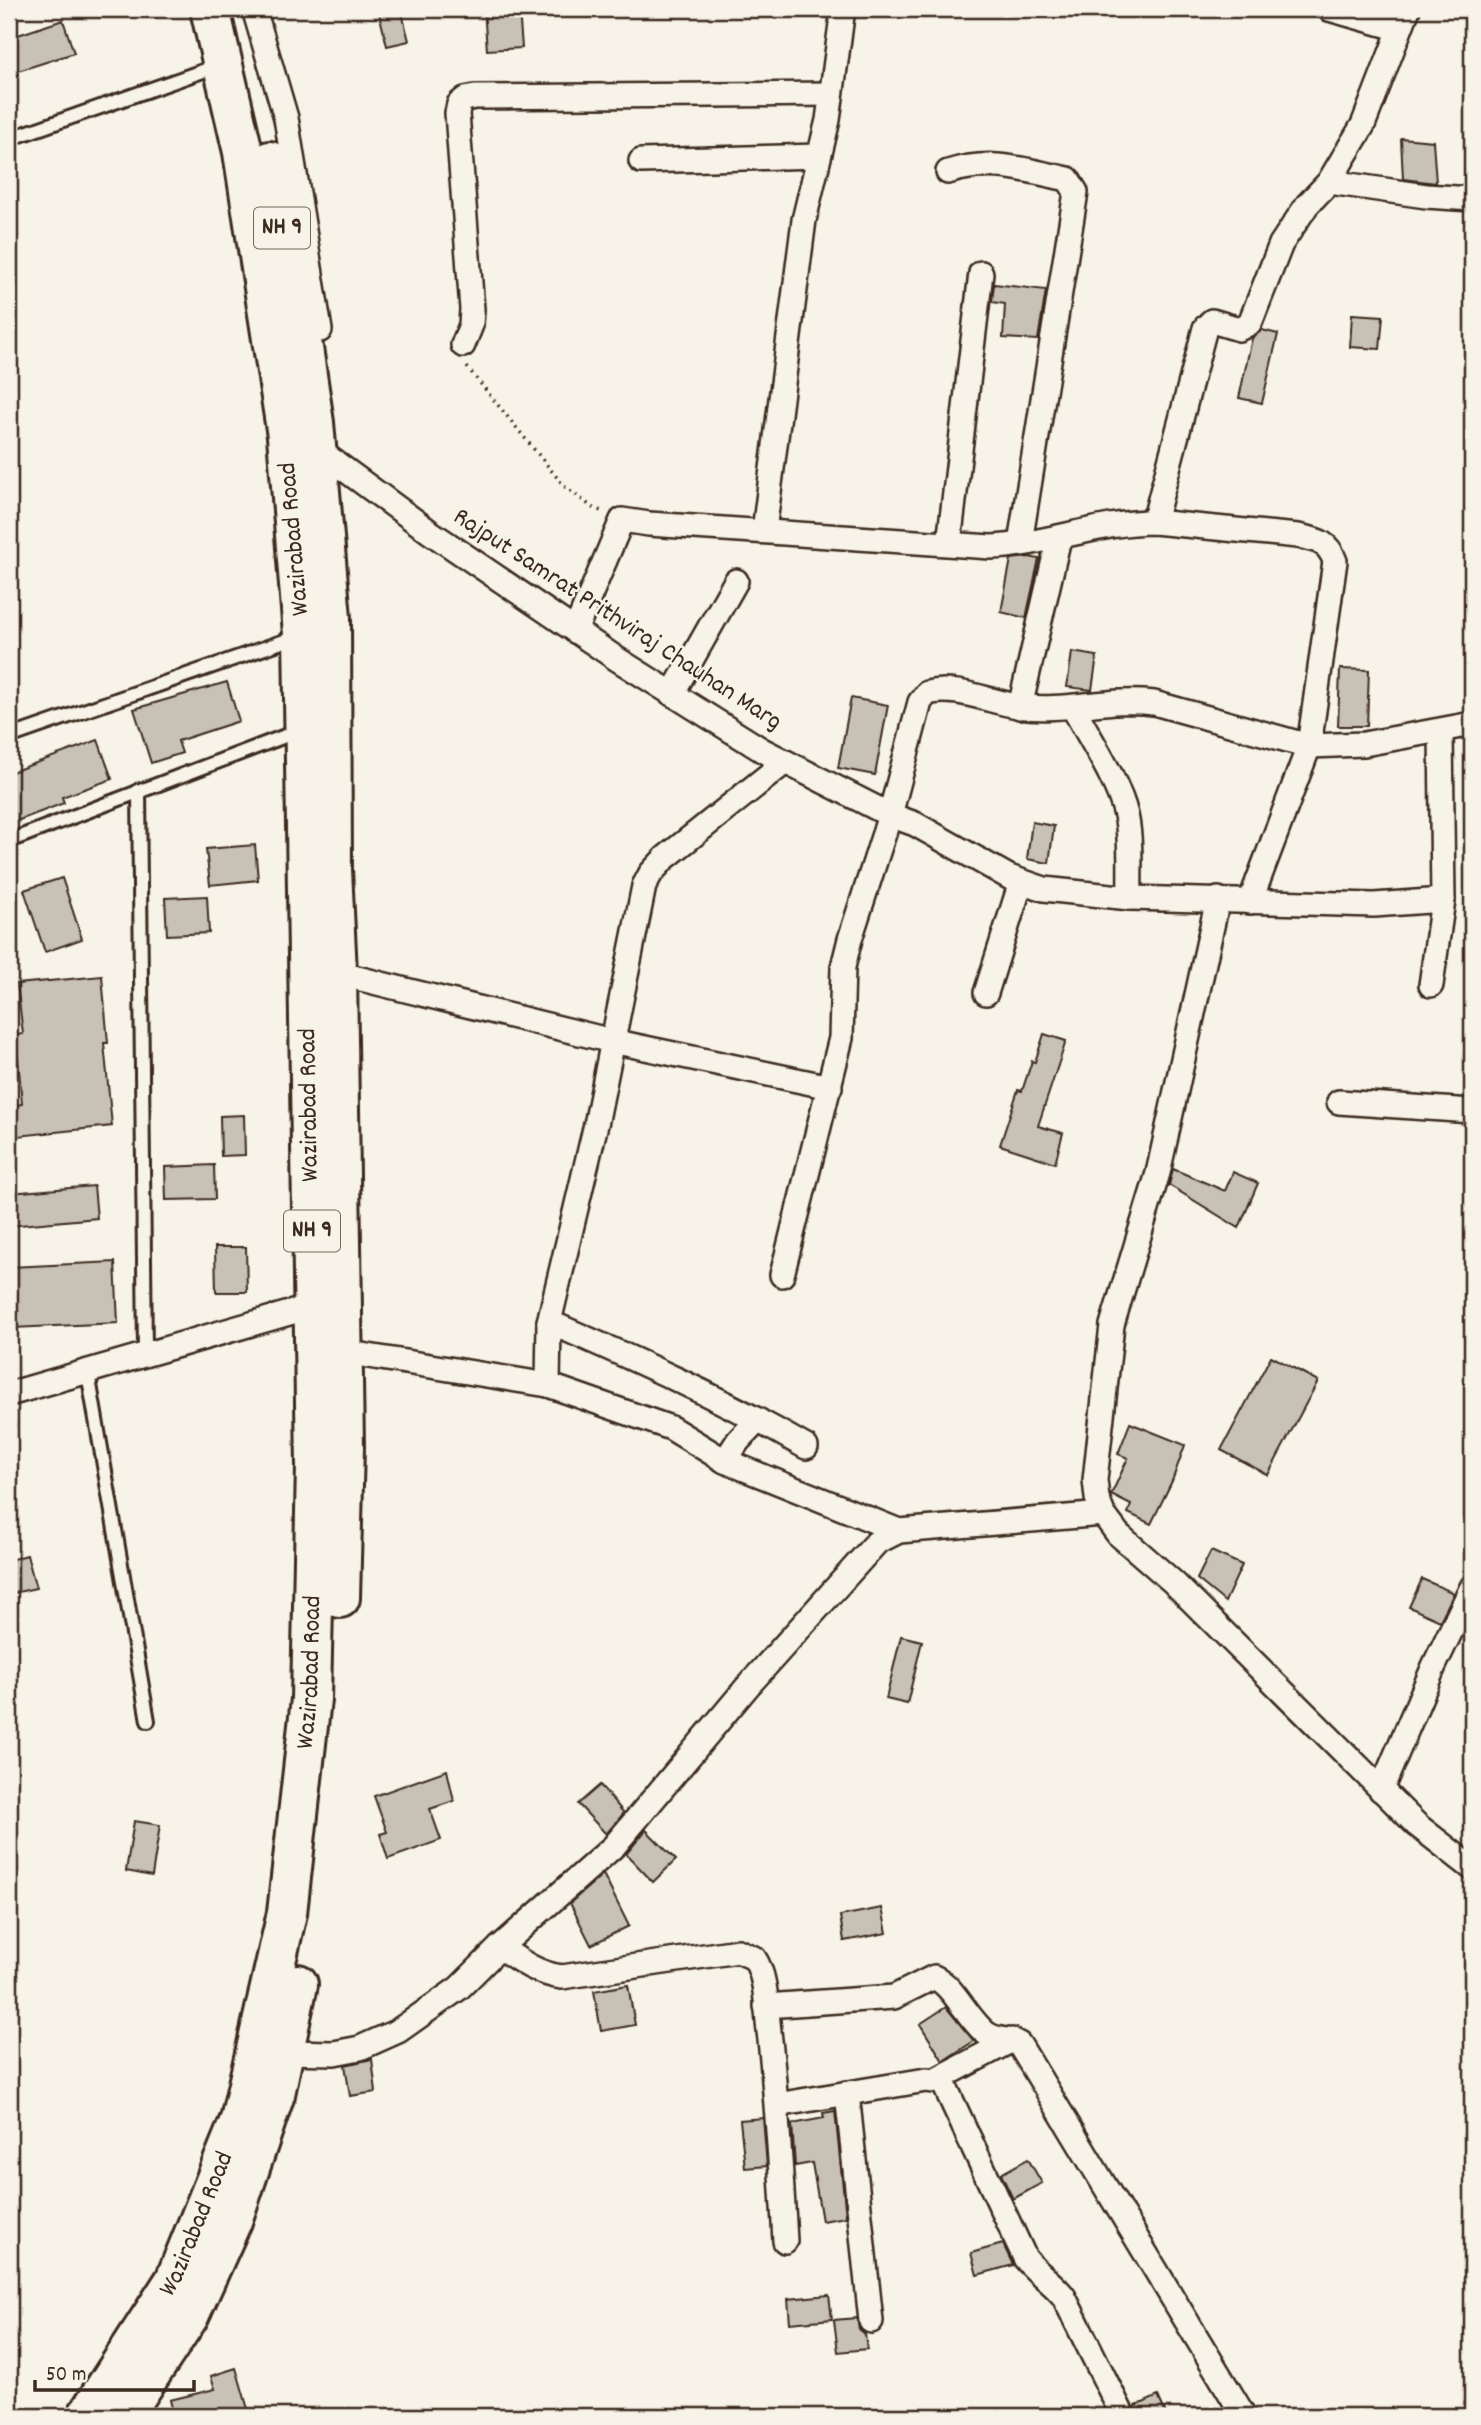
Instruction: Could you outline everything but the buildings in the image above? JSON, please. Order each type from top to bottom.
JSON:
[{"type":"highway","name":"Wazirabad Road","points":[[211,9],[243,152],[303,453],[331,618],[332,870],[337,973],[327,1302]]},
{"type":"highway","name":"Wazirabad Road","points":[[87,2416],[175,2280],[240,2120],[288,1913],[311,1699],[316,1466],[328,1350],[304,729],[303,453],[297,307],[269,155],[233,9]]},
{"type":"highway","name":"Wazirabad Road","points":[[123,2416],[189,2315],[232,2221],[275,2094],[315,1901],[338,1627],[344,1447],[328,1350]]},
{"type":"street","points":[[254,9],[286,118],[330,401],[303,453]]},
{"type":"street","points":[[764,531],[804,220],[820,156],[843,9]]},
{"type":"street","points":[[1154,522],[1205,328],[1212,321],[1239,329],[1250,323],[1281,244],[1307,205],[1329,182],[1363,125],[1404,19],[1329,9]]},
{"type":"street","points":[[463,345],[471,325],[472,309],[457,113],[458,104],[465,99],[831,94]]},
{"type":"street","points":[[641,161],[820,156]]},
{"type":"street","points":[[948,172],[970,165],[998,164],[1068,179],[1076,192],[1020,543]]},
{"type":"street","points":[[1329,182],[1426,196],[1472,199]]},
{"type":"street","points":[[949,543],[981,273]]},
{"type":"street","name":"Rajput Samrat Prithviraj Chauhan Marg","points":[[303,453],[430,532],[575,631],[762,750],[890,815],[915,824],[1021,882],[1044,889],[1130,898],[1374,905],[1443,900]]},
{"type":"street","points":[[575,631],[622,520],[991,547],[1059,538],[1114,524],[1154,522],[1298,536],[1318,541],[1331,548],[1335,561],[1310,746],[1250,902]]},
{"type":"street","points":[[1020,707],[1059,538]]},
{"type":"street","points":[[673,694],[736,581]]},
{"type":"street","points":[[782,1275],[841,1038],[844,967],[850,939],[890,815],[920,702],[927,693],[946,691],[1020,707],[1073,707],[1137,701],[1154,703],[1310,746],[1364,744],[1472,724]]},
{"type":"street","points":[[1073,707],[1121,798],[1126,814],[1129,831],[1130,898]]},
{"type":"street","points":[[1431,985],[1443,900],[1441,731]]},
{"type":"street","points":[[548,1385],[549,1322],[597,1120],[644,886],[651,873],[665,858],[785,761]]},
{"type":"street","points":[[986,993],[1021,882]]},
{"type":"street","points":[[1218,899],[1164,1151],[1112,1325],[1095,1480],[1097,1498],[1103,1514],[1118,1534],[1173,1582],[1417,1825],[1472,1868]]},
{"type":"street","points":[[337,973],[612,1041],[830,1087]]},
{"type":"street","points":[[1339,1102],[1472,1111]]},
{"type":"street","points":[[9,1394],[327,1302]]},
{"type":"street","points":[[549,1322],[651,1366],[806,1447]]},
{"type":"street","points":[[328,1350],[548,1385],[671,1428],[725,1461],[899,1531]]},
{"type":"street","points":[[725,1461],[738,1441],[758,1420]]},
{"type":"street","points":[[284,2052],[334,2053],[360,2048],[398,2031],[459,1988],[500,1947],[614,1846],[747,1687],[877,1542],[899,1531],[1103,1514]]},
{"type":"street","points":[[1381,1790],[1434,1666],[1472,1587]]},
{"type":"street","points":[[500,1947],[536,1970],[562,1977],[738,1951],[748,1954],[758,1964],[766,2006],[777,2105],[785,2241]]},
{"type":"street","points":[[766,2006],[894,1997],[934,1978],[942,1982],[986,2034],[996,2039],[1012,2040],[1021,2047],[1244,2416]]},
{"type":"street","points":[[777,2105],[936,2080],[1012,2040]]},
{"type":"street","points":[[936,2080],[943,2082],[948,2090],[1026,2258],[1035,2271],[1058,2288],[1065,2297],[1123,2416]]},
{"type":"street","points":[[847,2093],[871,2321]]},
{"type":"lane","points":[[9,139],[223,64]]},
{"type":"lane","points":[[9,737],[303,634]]},
{"type":"lane","points":[[9,841],[304,729]]},
{"type":"lane","points":[[139,790],[145,1353]]},
{"type":"lane","points":[[88,1373],[148,1721]]},
{"type":"path","points":[[463,345],[463,357],[471,372],[564,486],[593,508],[622,520]]}]
